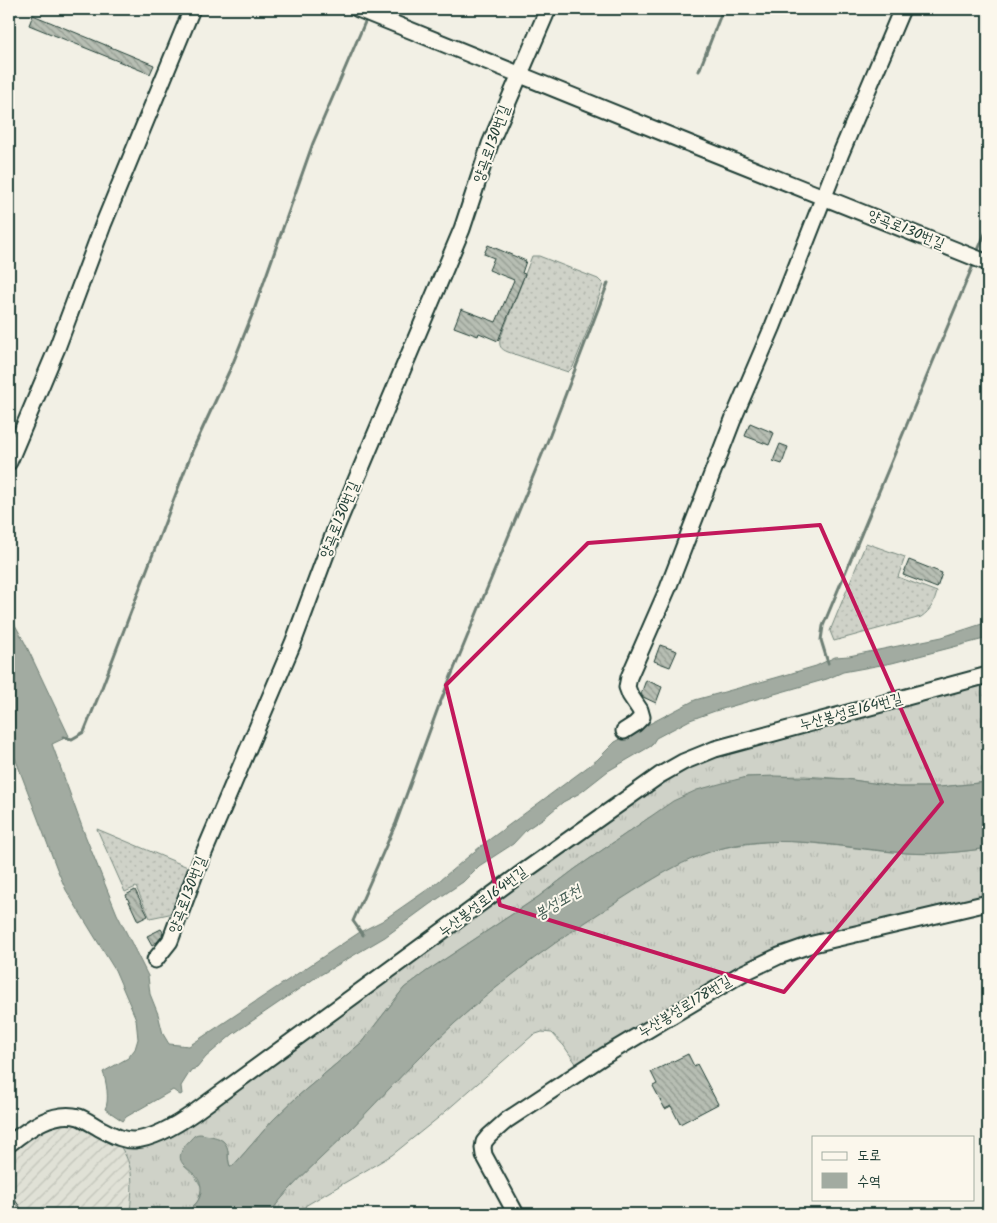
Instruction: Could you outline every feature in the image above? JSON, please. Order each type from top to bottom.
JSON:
[{"type":"lane","points":[[9,462],[57,348],[103,225],[192,9]]},
{"type":"lane","name":"양곡로130번길","points":[[358,9],[519,76],[988,263]]},
{"type":"lane","name":"양곡로130번길","points":[[155,960],[170,942],[195,874],[293,643],[335,530],[462,229],[490,144],[548,9]]},
{"type":"lane","points":[[624,731],[636,724],[642,717],[627,687],[629,677],[671,579],[823,197],[902,9]]},
{"type":"lane","name":"누산봉성로164번길","points":[[9,1144],[35,1125],[59,1117],[78,1117],[124,1140],[144,1138],[166,1129],[195,1112],[534,864],[660,775],[683,762],[723,746],[988,676]]},
{"type":"lane","name":"누산봉성로178번길","points":[[516,1214],[484,1155],[484,1142],[507,1120],[596,1061],[702,996],[743,973],[779,956],[842,936],[988,903]]},
{"type":"highlighted area","points":[[820,525],[942,802],[784,992],[500,905],[446,685],[588,543]]},
{"type":"shaded area","points":[[55,1125],[77,1125],[91,1130],[118,1143],[131,1168],[130,1214],[9,1214],[9,1153],[45,1129]]},
{"type":"green space","points":[[532,256],[539,256],[598,279],[603,284],[592,319],[573,367],[568,372],[508,352],[500,346],[500,339]]},
{"type":"green space","points":[[866,543],[905,557],[898,577],[937,592],[936,596],[930,609],[921,617],[834,641],[830,631]]},
{"type":"green space","points":[[988,679],[988,782],[940,787],[899,787],[846,779],[805,776],[747,777],[650,817],[538,897],[404,988],[361,1043],[298,1096],[273,1120],[233,1166],[230,1166],[227,1147],[218,1138],[184,1166],[195,1176],[202,1188],[198,1201],[185,1214],[130,1214],[132,1177],[128,1161],[118,1143],[137,1144],[645,789],[709,756]]},
{"type":"green space","points":[[97,829],[190,868],[175,907],[169,914],[150,918],[136,887],[125,892]]},
{"type":"green space","points":[[774,841],[918,854],[948,853],[988,848],[988,897],[808,939],[773,951],[718,979],[577,1065],[552,1033],[542,1032],[533,1035],[438,1118],[392,1155],[305,1206],[309,1214],[269,1214],[300,1178],[347,1133],[421,1055],[489,993],[538,955],[614,903],[685,861],[719,849],[742,844]]},
{"type":"water","points":[[9,614],[25,643],[69,736],[52,744],[85,835],[117,914],[148,976],[150,994],[163,1034],[169,1044],[189,1046],[360,932],[382,921],[434,885],[486,842],[597,760],[615,742],[695,700],[816,666],[835,657],[849,656],[942,637],[988,622],[988,638],[892,663],[843,672],[827,679],[715,711],[690,720],[656,738],[651,746],[608,771],[580,793],[563,802],[527,829],[513,844],[479,866],[463,882],[385,937],[315,978],[233,1034],[206,1057],[197,1068],[191,1070],[181,1086],[182,1094],[180,1095],[173,1090],[126,1117],[123,1121],[105,1109],[107,1096],[103,1072],[128,1058],[135,1049],[138,1039],[136,1019],[115,970],[66,890],[9,742]]},
{"type":"water","name":"봉성포천","points":[[775,776],[846,779],[899,787],[940,787],[988,782],[988,848],[948,853],[917,854],[779,841],[736,845],[690,860],[647,883],[576,928],[534,958],[474,1006],[428,1049],[349,1131],[297,1181],[269,1214],[185,1214],[196,1203],[201,1193],[199,1181],[181,1162],[180,1156],[183,1149],[194,1136],[203,1134],[223,1141],[228,1150],[230,1166],[233,1166],[273,1120],[298,1096],[361,1043],[404,988],[427,971],[538,897],[673,801],[697,790],[747,777]]},
{"type":"building","points":[[33,15],[154,65],[150,74],[29,25]]},
{"type":"building","points":[[488,245],[526,261],[522,273],[525,274],[498,341],[479,333],[478,336],[454,327],[461,309],[496,322],[514,280],[489,270],[494,258],[484,254]]},
{"type":"building","points":[[750,423],[774,433],[769,445],[745,436]]},
{"type":"building","points":[[780,444],[788,447],[782,464],[773,461]]},
{"type":"building","points":[[909,560],[942,573],[937,588],[903,575]]},
{"type":"building","points":[[660,645],[677,651],[670,667],[654,661]]},
{"type":"building","points":[[646,680],[662,687],[656,703],[643,697],[641,694]]},
{"type":"building","points":[[135,890],[148,916],[138,921],[126,895]]},
{"type":"building","points":[[161,929],[163,932],[162,936],[152,945],[147,936]]},
{"type":"building","points":[[688,1054],[694,1066],[697,1064],[718,1104],[680,1124],[671,1106],[665,1109],[653,1086],[657,1084],[651,1072]]},
{"type":"building","points":[[15,1200],[25,1214],[9,1214],[9,1204]]},
{"type":"waterway","points":[[9,27],[16,9]]},
{"type":"waterway","points":[[699,71],[723,9]]},
{"type":"waterway","points":[[63,737],[72,739],[84,732],[193,449],[233,363],[254,310],[313,143],[365,22]]},
{"type":"waterway","points":[[978,250],[988,227]]},
{"type":"waterway","points":[[828,663],[821,640],[823,626],[974,263]]},
{"type":"waterway","points":[[363,935],[353,921],[396,823],[438,708],[550,435],[608,283]]}]
